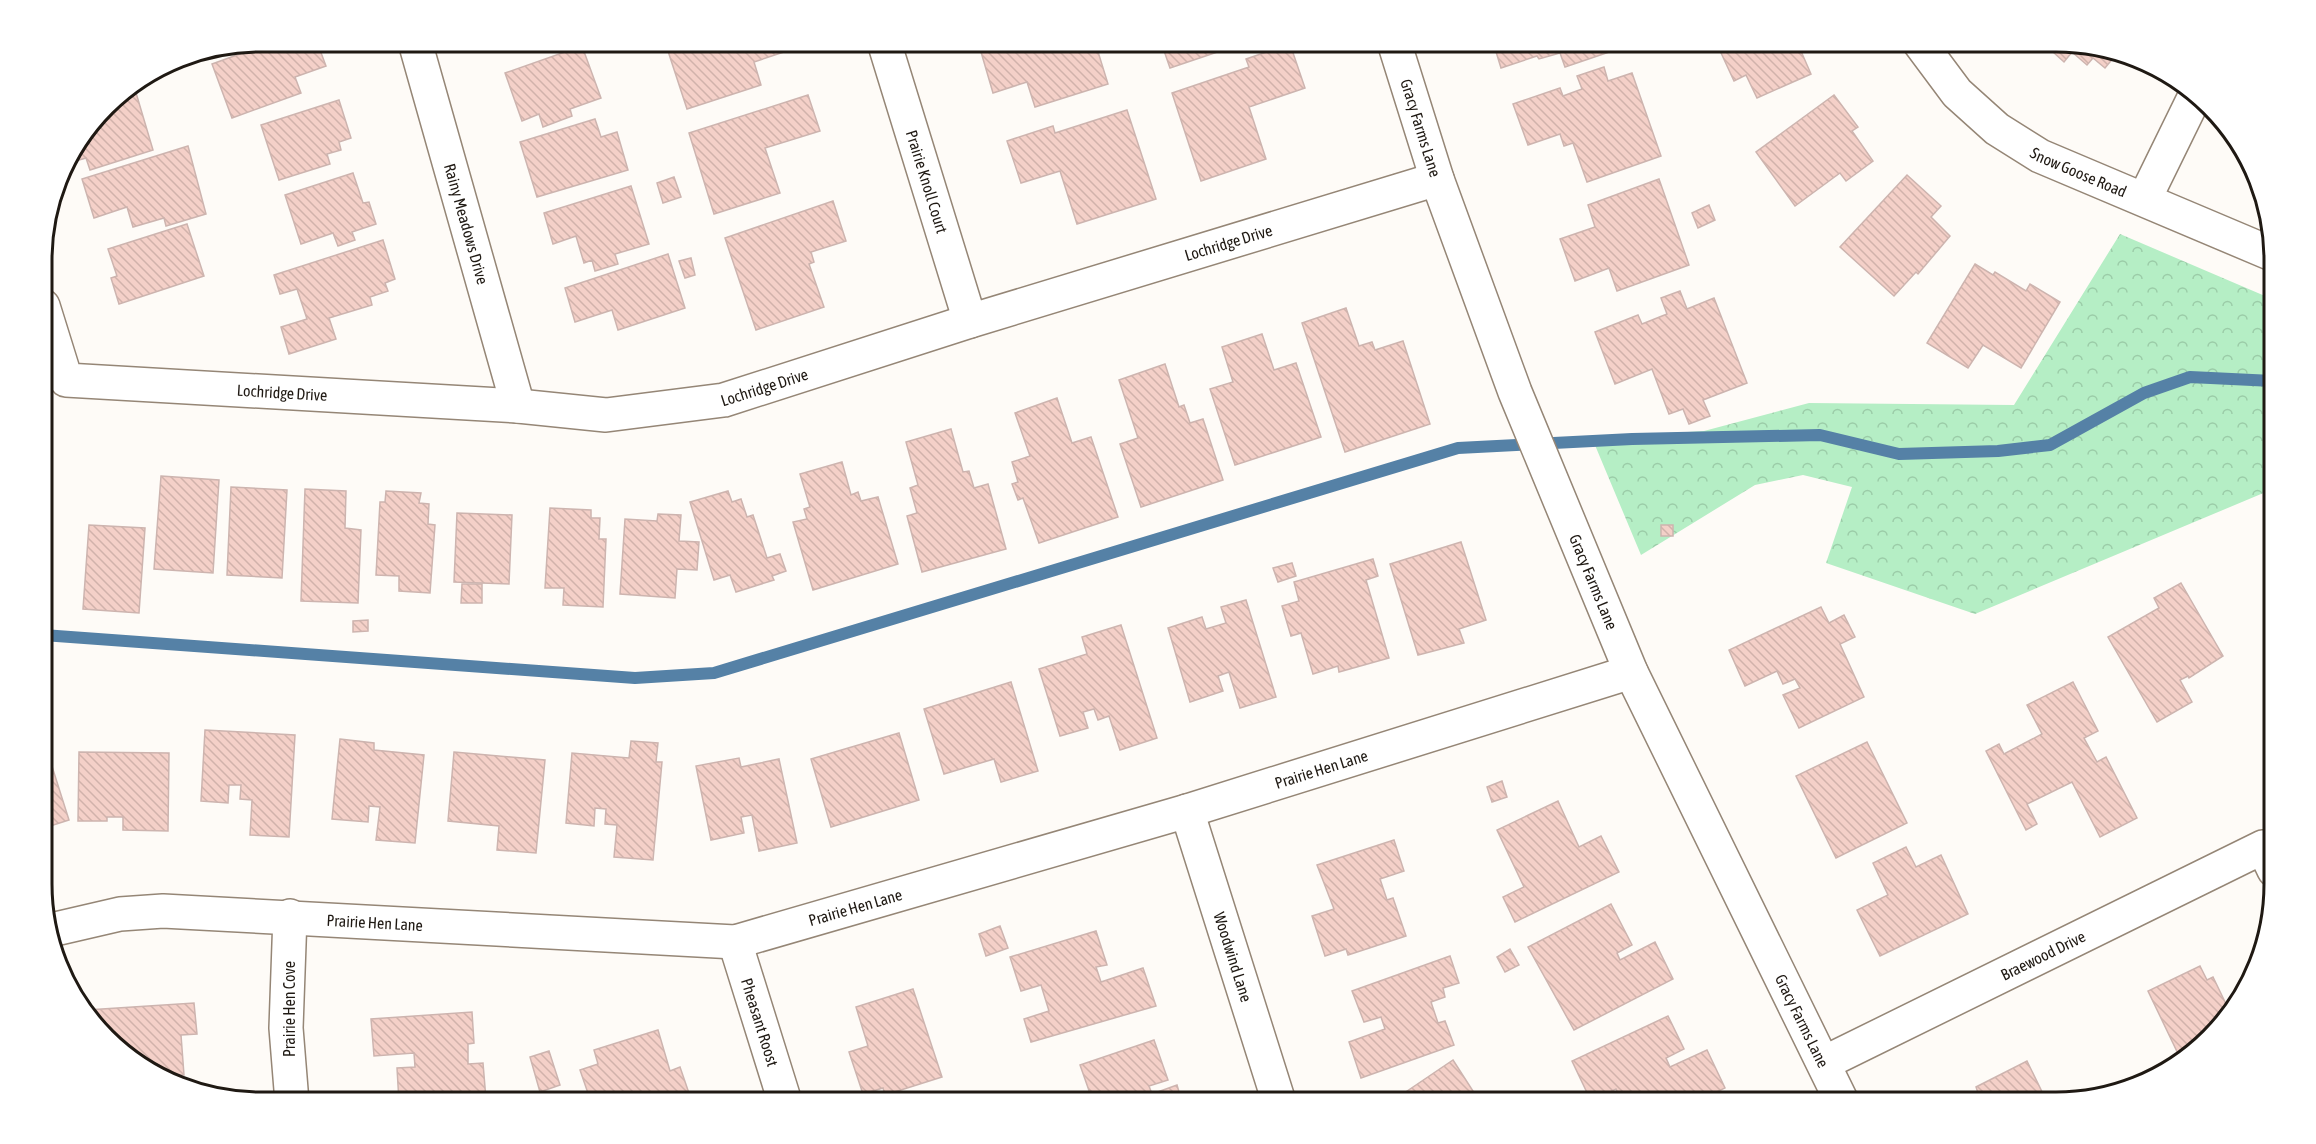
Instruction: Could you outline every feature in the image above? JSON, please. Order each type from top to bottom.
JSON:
[{"type":"street","name":"Rainy Meadows Drive","points":[[418,52],[518,406]]},
{"type":"street","name":"Prairie Knoll Court","points":[[887,52],[970,321]]},
{"type":"street","name":"Gracy Farms Lane","points":[[1397,52],[1437,179],[1515,392],[1631,672],[1837,1091]]},
{"type":"street","name":"Snow Goose Road","points":[[1926,52],[1957,93],[1997,129],[2040,156],[2145,198],[2263,250]]},
{"type":"street","points":[[2145,198],[2192,103]]},
{"type":"street","name":"Lochridge Drive","points":[[53,338],[66,380],[518,406],[606,414],[724,400],[970,321],[1437,179]]},
{"type":"street","name":"Prairie Hen Lane","points":[[58,928],[120,914],[164,911],[290,916],[735,942],[1187,811],[1631,672]]},
{"type":"street","name":"Woodwind Lane","points":[[1187,811],[1276,1091]]},
{"type":"street","name":"Braewood Drive","points":[[1824,1063],[2264,860]]},
{"type":"street","name":"Prairie Hen Cove","points":[[290,916],[286,1028],[291,1092]]},
{"type":"street","name":"Pheasant Roost","points":[[735,942],[782,1092]]},
{"type":"green space","points":[[2120,234],[2264,296],[2264,493],[1975,614],[1826,563],[1852,487],[1803,475],[1755,485],[1641,555],[1592,438],[1704,431],[1809,403],[2014,405]]},
{"type":"building","points":[[321,52],[326,66],[295,77],[301,93],[232,118],[212,64],[241,53]]},
{"type":"building","points":[[565,52],[584,52],[601,98],[570,109],[572,116],[543,127],[539,114],[522,121],[505,73]]},
{"type":"building","points":[[668,52],[784,52],[754,62],[761,85],[687,109]]},
{"type":"building","points":[[981,52],[1098,52],[1108,84],[1035,107],[1027,82],[993,93]]},
{"type":"building","points":[[1164,52],[1217,52],[1170,68]]},
{"type":"building","points":[[1267,52],[1293,52],[1305,88],[1249,107],[1266,159],[1201,181],[1172,93],[1249,67],[1246,59]]},
{"type":"building","points":[[1496,52],[1609,52],[1565,67],[1560,53],[1539,59],[1537,56],[1501,68]]},
{"type":"building","points":[[1721,52],[1801,52],[1811,74],[1757,98],[1746,75],[1734,81]]},
{"type":"building","points":[[2053,52],[2071,53],[2064,62]]},
{"type":"building","points":[[2074,54],[2111,61],[2105,68],[2093,58],[2087,65]]},
{"type":"building","points":[[1604,67],[1608,81],[1632,73],[1661,156],[1587,182],[1573,143],[1564,146],[1560,134],[1528,145],[1513,104],[1560,88],[1563,96],[1582,89],[1577,76]]},
{"type":"building","points":[[136,94],[153,150],[90,170],[86,158],[79,160],[95,134],[123,104]]},
{"type":"building","points":[[808,95],[820,131],[765,148],[780,193],[714,214],[689,133]]},
{"type":"building","points":[[1834,95],[1858,127],[1852,131],[1873,161],[1846,181],[1840,173],[1795,206],[1756,152]]},
{"type":"building","points":[[339,100],[351,138],[339,142],[341,150],[327,154],[330,164],[279,180],[261,125]]},
{"type":"building","points":[[1127,110],[1156,199],[1077,224],[1060,171],[1021,183],[1007,141],[1053,126],[1055,133]]},
{"type":"building","points":[[595,119],[601,137],[617,132],[628,170],[537,197],[520,142]]},
{"type":"building","points":[[188,146],[206,214],[166,226],[164,218],[133,227],[127,207],[94,218],[82,179]]},
{"type":"building","points":[[353,173],[363,203],[369,202],[376,224],[352,232],[355,240],[338,246],[333,233],[301,244],[285,195]]},
{"type":"building","points":[[1907,175],[1941,206],[1931,217],[1950,236],[1918,274],[1916,272],[1894,296],[1840,247]]},
{"type":"building","points":[[674,177],[681,197],[663,203],[657,183]]},
{"type":"building","points":[[1659,179],[1689,265],[1617,291],[1609,268],[1575,281],[1560,239],[1595,227],[1588,205]]},
{"type":"building","points":[[631,186],[649,244],[615,254],[618,264],[595,271],[592,260],[584,263],[576,236],[553,244],[544,213]]},
{"type":"building","points":[[833,201],[846,241],[811,252],[814,262],[809,264],[824,307],[756,330],[725,238]]},
{"type":"building","points":[[1709,205],[1715,220],[1698,228],[1692,213]]},
{"type":"building","points":[[187,224],[204,276],[119,304],[111,278],[117,276],[108,249]]},
{"type":"building","points":[[383,240],[395,279],[385,283],[388,291],[370,297],[372,305],[329,318],[336,339],[289,354],[281,327],[307,319],[297,289],[280,294],[274,275]]},
{"type":"building","points":[[668,254],[685,308],[618,330],[612,310],[575,322],[565,288]]},
{"type":"building","points":[[691,258],[695,275],[685,278],[679,261]]},
{"type":"building","points":[[1975,264],[1993,275],[1995,272],[2026,291],[2030,284],[2060,302],[2021,368],[1983,345],[1968,368],[1927,343]]},
{"type":"building","points":[[1680,291],[1687,309],[1714,298],[1747,383],[1703,400],[1710,416],[1689,424],[1683,409],[1669,414],[1652,369],[1615,384],[1595,332],[1638,315],[1642,324],[1667,314],[1661,298]]},
{"type":"building","points":[[1346,308],[1359,346],[1372,342],[1375,350],[1403,341],[1430,424],[1345,452],[1302,323]]},
{"type":"building","points":[[1262,334],[1274,370],[1296,363],[1321,437],[1235,465],[1210,389],[1233,382],[1222,347]]},
{"type":"building","points":[[1165,364],[1179,407],[1184,405],[1190,423],[1203,419],[1223,480],[1141,507],[1120,444],[1138,438],[1119,380]]},
{"type":"building","points":[[1057,398],[1072,443],[1091,437],[1118,517],[1039,543],[1023,498],[1018,500],[1012,484],[1018,482],[1012,462],[1030,456],[1015,413]]},
{"type":"building","points":[[951,429],[963,472],[969,471],[974,488],[988,484],[1006,549],[922,572],[907,516],[917,513],[910,488],[918,485],[906,442]]},
{"type":"building","points":[[842,462],[851,495],[858,492],[861,501],[878,497],[898,564],[813,590],[793,522],[807,519],[804,509],[810,507],[800,474]]},
{"type":"building","points":[[161,476],[219,480],[213,573],[154,569]]},
{"type":"building","points":[[231,487],[287,490],[282,578],[227,575]]},
{"type":"building","points":[[305,489],[346,491],[345,528],[361,530],[358,603],[301,601]]},
{"type":"building","points":[[386,491],[421,493],[419,503],[429,504],[428,524],[435,525],[430,593],[399,591],[399,576],[376,575],[380,502],[385,502]]},
{"type":"building","points":[[728,491],[732,502],[741,499],[747,517],[753,515],[767,558],[780,554],[786,571],[772,576],[774,580],[736,592],[730,575],[714,580],[690,502]]},
{"type":"building","points":[[550,508],[591,510],[591,518],[600,518],[599,539],[606,539],[603,607],[563,605],[564,588],[545,588]]},
{"type":"building","points":[[457,513],[512,515],[509,584],[454,582]]},
{"type":"building","points":[[658,514],[681,515],[679,541],[699,542],[697,570],[677,569],[675,598],[620,594],[625,519],[657,521]]},
{"type":"building","points":[[89,525],[145,528],[139,613],[83,609]]},
{"type":"building","points":[[1661,525],[1673,525],[1673,536],[1661,536]]},
{"type":"building","points":[[1461,542],[1486,620],[1459,629],[1464,643],[1418,655],[1390,564]]},
{"type":"building","points":[[1373,559],[1378,576],[1366,580],[1389,658],[1339,672],[1338,666],[1313,674],[1301,633],[1291,636],[1282,606],[1299,601],[1294,582]]},
{"type":"building","points":[[1292,563],[1296,576],[1278,582],[1273,568]]},
{"type":"building","points":[[2181,583],[2223,656],[2189,678],[2188,676],[2180,680],[2192,702],[2157,722],[2108,637],[2159,608],[2154,598]]},
{"type":"building","points":[[462,584],[482,584],[482,603],[461,603]]},
{"type":"building","points":[[1246,600],[1276,697],[1240,708],[1229,672],[1218,676],[1223,691],[1190,702],[1168,628],[1202,617],[1206,629],[1226,623],[1221,607]]},
{"type":"building","points":[[1821,607],[1829,623],[1844,615],[1855,637],[1840,644],[1864,697],[1799,728],[1783,695],[1800,688],[1795,679],[1783,684],[1777,671],[1745,686],[1729,650]]},
{"type":"building","points":[[368,620],[368,631],[353,632],[353,621]]},
{"type":"building","points":[[1121,625],[1157,738],[1120,750],[1109,716],[1098,720],[1094,709],[1083,712],[1088,728],[1060,736],[1039,669],[1087,654],[1082,637]]},
{"type":"building","points":[[1011,682],[1038,771],[1001,782],[994,759],[944,774],[924,709]]},
{"type":"building","points":[[2073,682],[2098,731],[2084,738],[2097,762],[2106,757],[2137,818],[2100,837],[2072,782],[2027,804],[2037,824],[2026,830],[1986,751],[1999,744],[2004,754],[2042,734],[2027,705]]},
{"type":"building","points":[[205,730],[295,735],[289,837],[250,835],[252,800],[240,799],[241,785],[229,785],[228,803],[201,801]]},
{"type":"building","points":[[899,733],[919,800],[831,827],[811,759]]},
{"type":"building","points":[[340,739],[374,743],[374,750],[424,755],[415,843],[376,840],[380,807],[369,806],[368,822],[332,819]]},
{"type":"building","points":[[631,741],[658,743],[656,762],[662,762],[653,860],[614,857],[617,825],[605,824],[606,809],[595,808],[594,826],[566,823],[572,753],[629,758]]},
{"type":"building","points":[[1867,742],[1907,823],[1836,858],[1796,776]]},
{"type":"building","points":[[79,752],[169,753],[168,831],[123,830],[123,817],[107,817],[107,821],[78,821]]},
{"type":"building","points":[[454,752],[545,760],[536,853],[497,850],[499,826],[448,821]]},
{"type":"building","points":[[739,758],[741,767],[779,759],[797,843],[759,851],[752,815],[741,817],[744,833],[711,840],[696,766]]},
{"type":"building","points":[[52,767],[69,820],[52,825]]},
{"type":"building","points":[[1502,781],[1507,797],[1492,802],[1487,787]]},
{"type":"building","points":[[1558,801],[1579,847],[1601,836],[1619,872],[1515,922],[1503,897],[1524,887],[1497,830]]},
{"type":"building","points":[[1394,840],[1404,871],[1380,879],[1387,900],[1393,898],[1406,936],[1348,955],[1346,949],[1325,956],[1312,916],[1334,909],[1317,865]]},
{"type":"building","points":[[1906,847],[1916,867],[1941,855],[1968,914],[1880,956],[1857,910],[1888,895],[1873,863]]},
{"type":"building","points":[[1611,904],[1632,945],[1617,953],[1620,960],[1655,942],[1673,979],[1574,1030],[1528,947]]},
{"type":"building","points":[[1000,926],[1008,948],[986,956],[979,934]]},
{"type":"building","points":[[1096,931],[1107,965],[1096,967],[1101,982],[1143,968],[1156,1006],[1031,1042],[1024,1019],[1049,1011],[1041,985],[1021,991],[1010,957]]},
{"type":"building","points":[[1510,949],[1519,965],[1505,972],[1497,957]]},
{"type":"building","points":[[1450,956],[1459,983],[1443,988],[1445,997],[1431,1002],[1438,1023],[1445,1021],[1454,1045],[1361,1078],[1349,1042],[1385,1029],[1381,1017],[1364,1022],[1352,991]]},
{"type":"building","points":[[2200,966],[2207,980],[2213,977],[2225,1003],[2212,1021],[2177,1052],[2148,991]]},
{"type":"building","points":[[913,989],[942,1077],[896,1092],[884,1092],[883,1088],[862,1092],[849,1052],[868,1046],[856,1007]]},
{"type":"building","points":[[194,1003],[197,1034],[181,1035],[184,1075],[168,1070],[123,1040],[95,1009]]},
{"type":"building","points":[[472,1012],[474,1043],[468,1044],[468,1064],[483,1063],[485,1092],[398,1092],[397,1068],[415,1067],[414,1053],[374,1056],[371,1019]]},
{"type":"building","points":[[1668,1016],[1684,1049],[1666,1058],[1670,1067],[1707,1050],[1725,1088],[1718,1091],[1617,1091],[1616,1089],[1611,1091],[1586,1091],[1572,1061]]},
{"type":"building","points":[[658,1030],[670,1071],[680,1067],[688,1092],[588,1092],[580,1070],[598,1064],[594,1050]]},
{"type":"building","points":[[1154,1040],[1168,1080],[1149,1086],[1151,1092],[1089,1092],[1080,1065]]},
{"type":"building","points":[[549,1051],[560,1085],[540,1092],[530,1057]]},
{"type":"building","points":[[1453,1060],[1473,1091],[1473,1091],[1407,1091]]},
{"type":"building","points":[[2027,1061],[2042,1091],[1977,1091],[1976,1087]]},
{"type":"building","points":[[1177,1085],[1179,1091],[1159,1092]]},
{"type":"waterway","points":[[52,636],[635,678],[714,673],[1458,448],[1632,439],[1820,435],[1899,454],[1998,451],[2050,445],[2144,393],[2190,377],[2264,381]]}]
